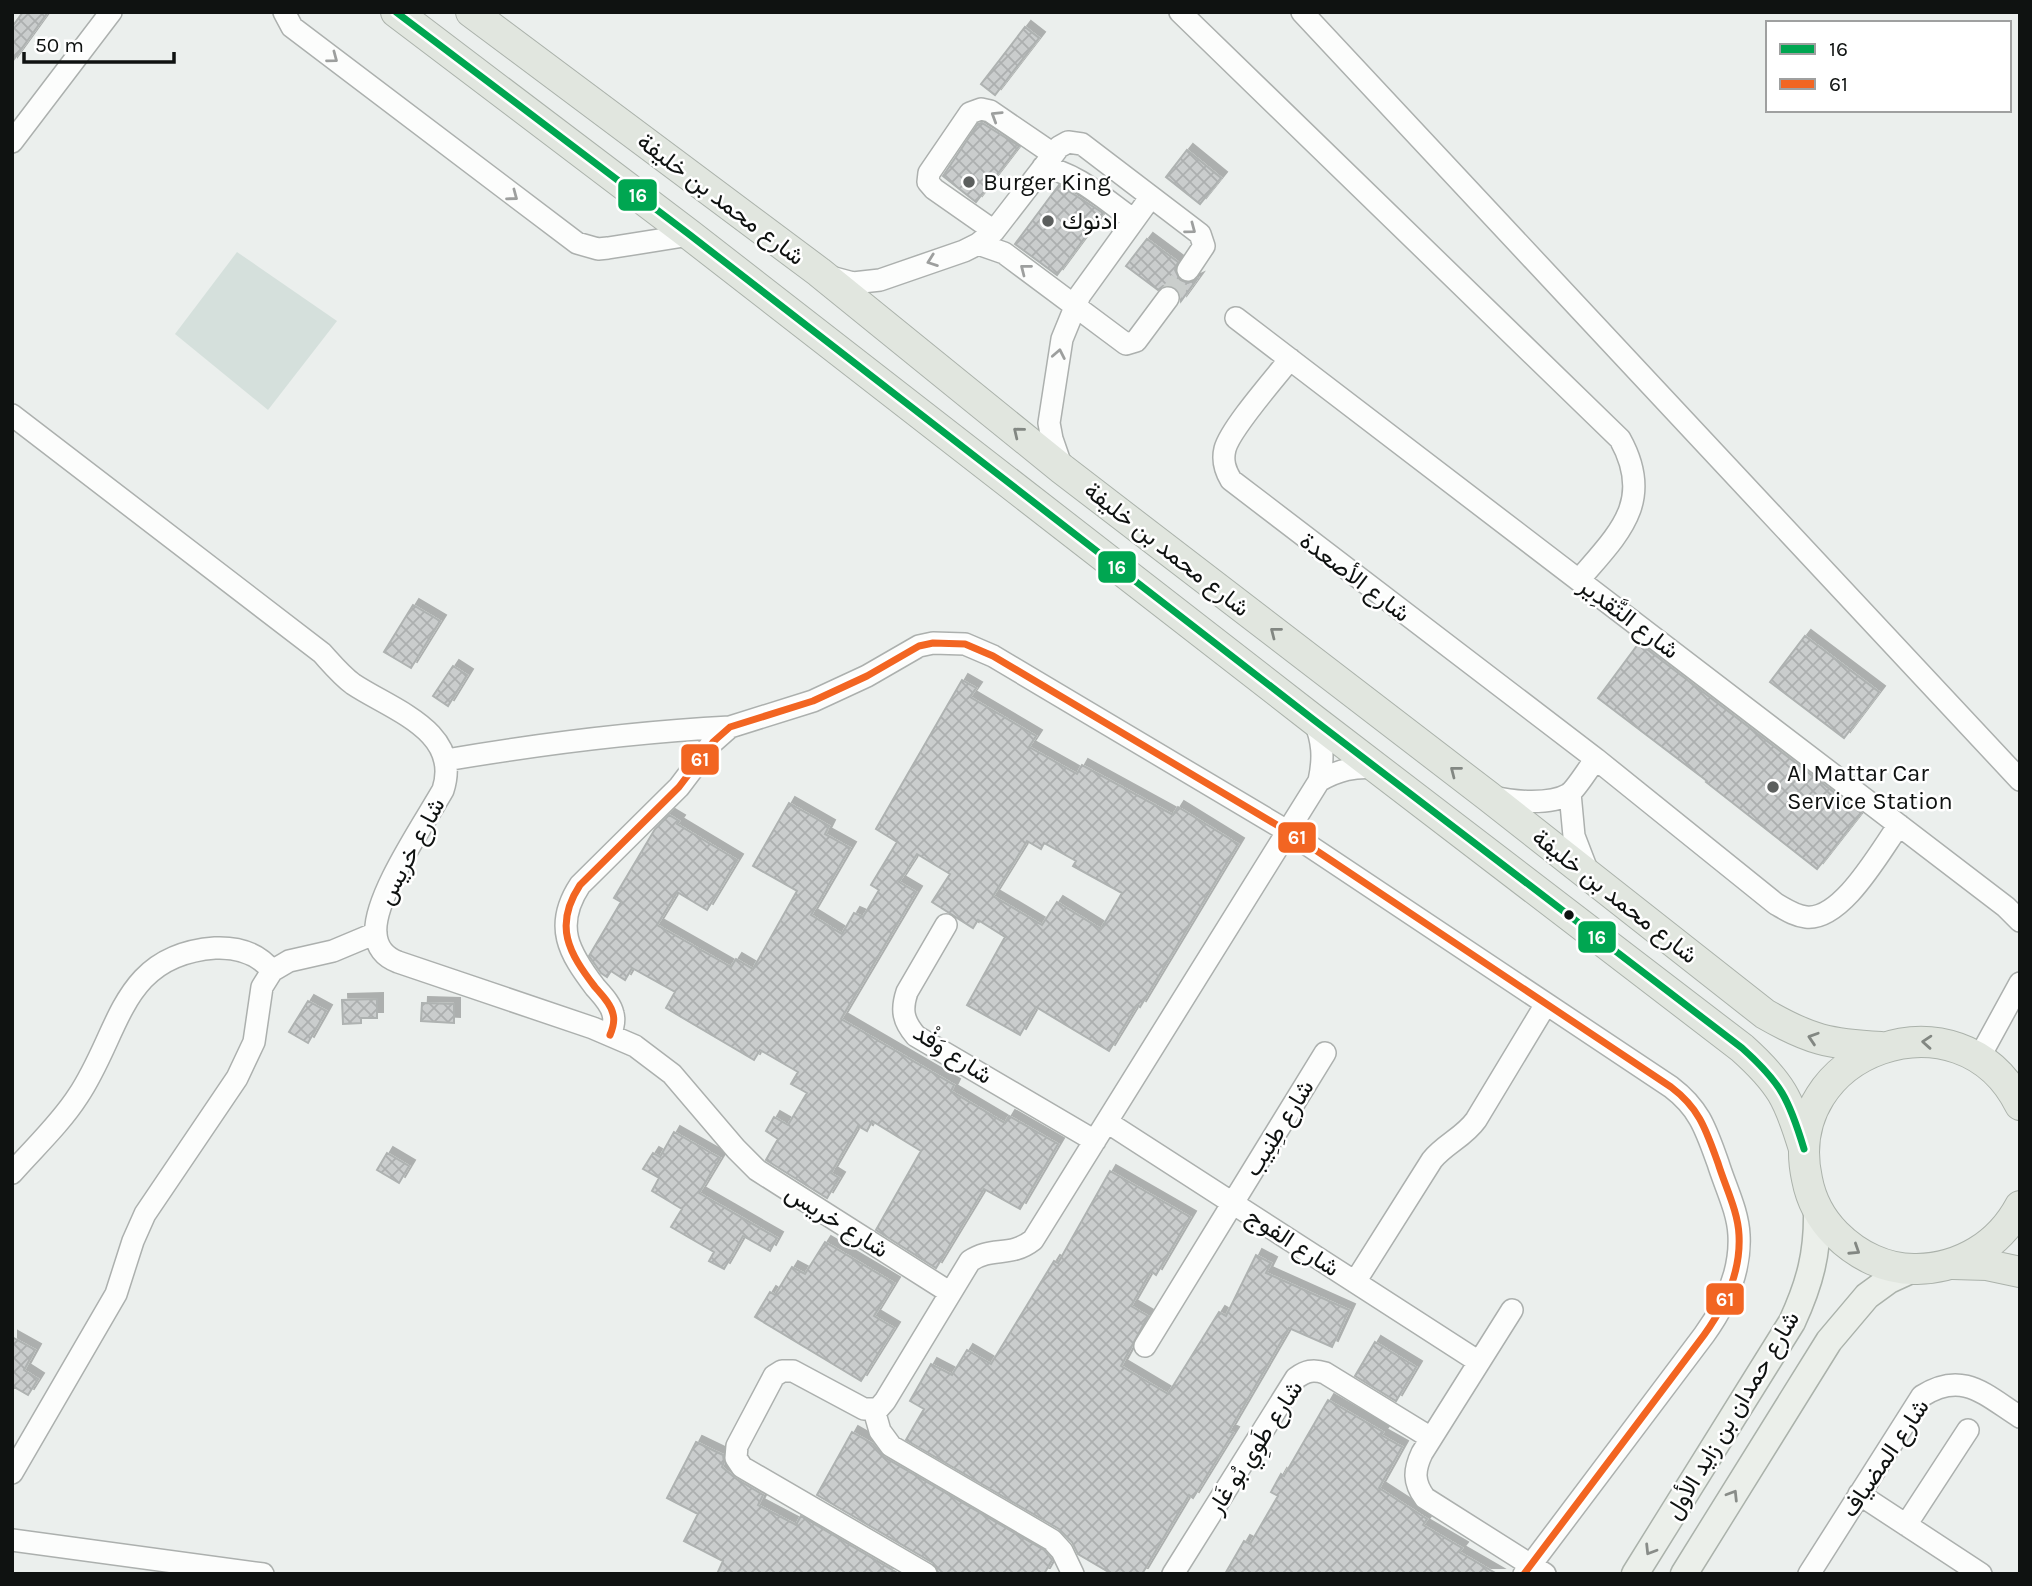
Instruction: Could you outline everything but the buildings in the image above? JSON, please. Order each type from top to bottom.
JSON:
[{"type":"highway","name":"شارع محمد بن خليفة","points":[[397,12],[690,235],[1376,768],[1742,1048],[1768,1071],[1789,1104],[1804,1149]]},
{"type":"highway","name":"شارع محمد بن خليفة","points":[[471,12],[819,272],[1062,469],[1488,796],[1765,1014],[1821,1041],[1881,1047]]},
{"type":"highway","points":[[2020,1105],[1999,1074],[1979,1058],[1956,1047],[1931,1041],[1906,1041],[1881,1047],[1856,1059],[1836,1076],[1819,1098],[1809,1122],[1804,1149],[1807,1180],[1817,1209],[1830,1228],[1847,1245],[1867,1258],[1889,1266],[1913,1269],[1952,1264],[1987,1265],[2020,1272]]},
{"type":"highway","points":[[1952,1264],[1973,1255],[1991,1242],[2007,1226],[2020,1206]]},
{"type":"main road","name":"شارع حمدان بن زايد الأول","points":[[1635,1574],[1792,1322],[1813,1267],[1818,1240],[1817,1209]]},
{"type":"main road","name":"شارع حمدان بن زايد الأول","points":[[1684,1574],[1829,1341],[1867,1296],[1889,1280],[1913,1269]]},
{"type":"street","points":[[12,142],[111,12]]},
{"type":"street","points":[[284,12],[292,27],[577,243],[598,249],[690,235]]},
{"type":"street","points":[[1180,12],[1620,439],[1630,460],[1635,483],[1630,514],[1623,528],[1579,580]]},
{"type":"street","points":[[1302,12],[2020,780]]},
{"type":"street","points":[[1134,220],[1048,160],[986,109],[971,113],[929,173],[929,182],[934,190],[1004,253],[1122,342],[1131,344],[1136,341],[1168,298]]},
{"type":"street","points":[[819,272],[841,281],[867,283],[964,251],[986,237],[1059,147],[1068,142],[1082,144],[1202,237],[1202,250],[1188,270]]},
{"type":"street","points":[[1062,469],[1049,422],[1062,339],[1080,295],[1150,198]]},
{"type":"street","name":"شارع التَّقدِير","points":[[1236,318],[2006,907],[2020,921]]},
{"type":"street","name":"شارع الأصعدة","points":[[1290,359],[1230,437],[1223,459],[1231,481],[1596,759],[1776,904],[1807,917],[1821,916],[1828,912],[1847,897],[1899,825]]},
{"type":"street","points":[[12,415],[322,653],[352,683],[432,734],[446,760],[508,749],[681,729],[730,727],[840,689],[919,646],[933,643],[965,644],[993,656],[1287,831],[1671,1087],[1694,1109],[1707,1133],[1739,1234],[1735,1273],[1723,1307],[1533,1571],[1425,1498],[1418,1489],[1415,1478],[1417,1464],[1431,1438],[1513,1310]]},
{"type":"street","points":[[926,1574],[742,1467],[736,1458],[737,1446],[774,1376],[782,1371],[793,1371],[864,1409],[874,1410],[885,1401],[964,1268],[977,1256],[1014,1251],[1033,1240],[1319,780],[1322,743],[1314,720]]},
{"type":"street","points":[[610,1035],[614,1020],[611,1006],[570,951],[566,929],[569,906],[580,885],[680,787],[713,742],[730,727]]},
{"type":"street","points":[[1488,796],[1529,802],[1570,793],[1596,759]]},
{"type":"street","name":"شارع خريس","points":[[446,760],[443,790],[390,885],[377,918],[376,933],[380,948],[391,959],[610,1035],[650,1055],[672,1074],[757,1170],[949,1292]]},
{"type":"street","points":[[1319,780],[1341,770],[1376,768]]},
{"type":"street","points":[[1570,793],[1574,836],[1590,876]]},
{"type":"street","name":"شارع وَفْد","points":[[946,925],[907,992],[903,1004],[908,1027],[916,1036],[1095,1140]]},
{"type":"street","points":[[12,1473],[116,1294],[145,1214],[246,1061],[258,1026],[262,987],[272,971],[289,961],[333,951],[376,933]]},
{"type":"street","points":[[12,1173],[77,1097],[107,1045],[124,1002],[133,989],[157,967],[187,953],[222,948],[254,954],[272,971]]},
{"type":"street","points":[[1979,1058],[2020,983]]},
{"type":"street","points":[[1356,1282],[1432,1160],[1444,1147],[1466,1132],[1476,1120],[1546,1004]]},
{"type":"street","name":"شارع طِنِيب","points":[[1145,1346],[1325,1053]]},
{"type":"street","name":"شارع الفوج","points":[[1107,1122],[1479,1362]]},
{"type":"street","name":"شارع طَوِي بُو غَار","points":[[1173,1574],[1296,1378],[1302,1374],[1317,1370],[1325,1373],[1431,1438]]},
{"type":"street","name":"شارع المضياف","points":[[1809,1574],[1922,1396],[1937,1386],[1968,1386],[2020,1417]]},
{"type":"street","points":[[874,1410],[880,1431],[891,1446],[1052,1541],[1062,1551],[1073,1574]]},
{"type":"street","points":[[1906,1525],[1968,1430]]},
{"type":"street","points":[[1859,1494],[1981,1574]]},
{"type":"street","points":[[12,1540],[263,1574]]},
{"type":"shaded area","points":[[237,252],[337,321],[268,410],[175,334]]},
{"type":"tunnel","points":[[1168,298],[1188,270]]},
{"type":"transit line","name":"16","points":[[396,12],[690,235],[1314,720],[1742,1048],[1782,1093],[1804,1149]]},
{"type":"transit line","name":"61","points":[[610,1035],[614,1022],[612,1010],[572,951],[566,926],[567,913],[580,885],[679,787],[713,742],[730,727],[813,701],[867,676],[919,646],[933,643],[965,644],[993,656],[1287,831],[1671,1087],[1689,1104],[1701,1121],[1731,1199],[1738,1226],[1739,1249],[1730,1288],[1704,1335],[1524,1574]]},
{"type":"place","name":"Burger King","points":[[969,182]]},
{"type":"place","name":"ادنوك","points":[[1048,221]]},
{"type":"place","name":"Al Mattar Car Service Station","points":[[1773,787]]}]
